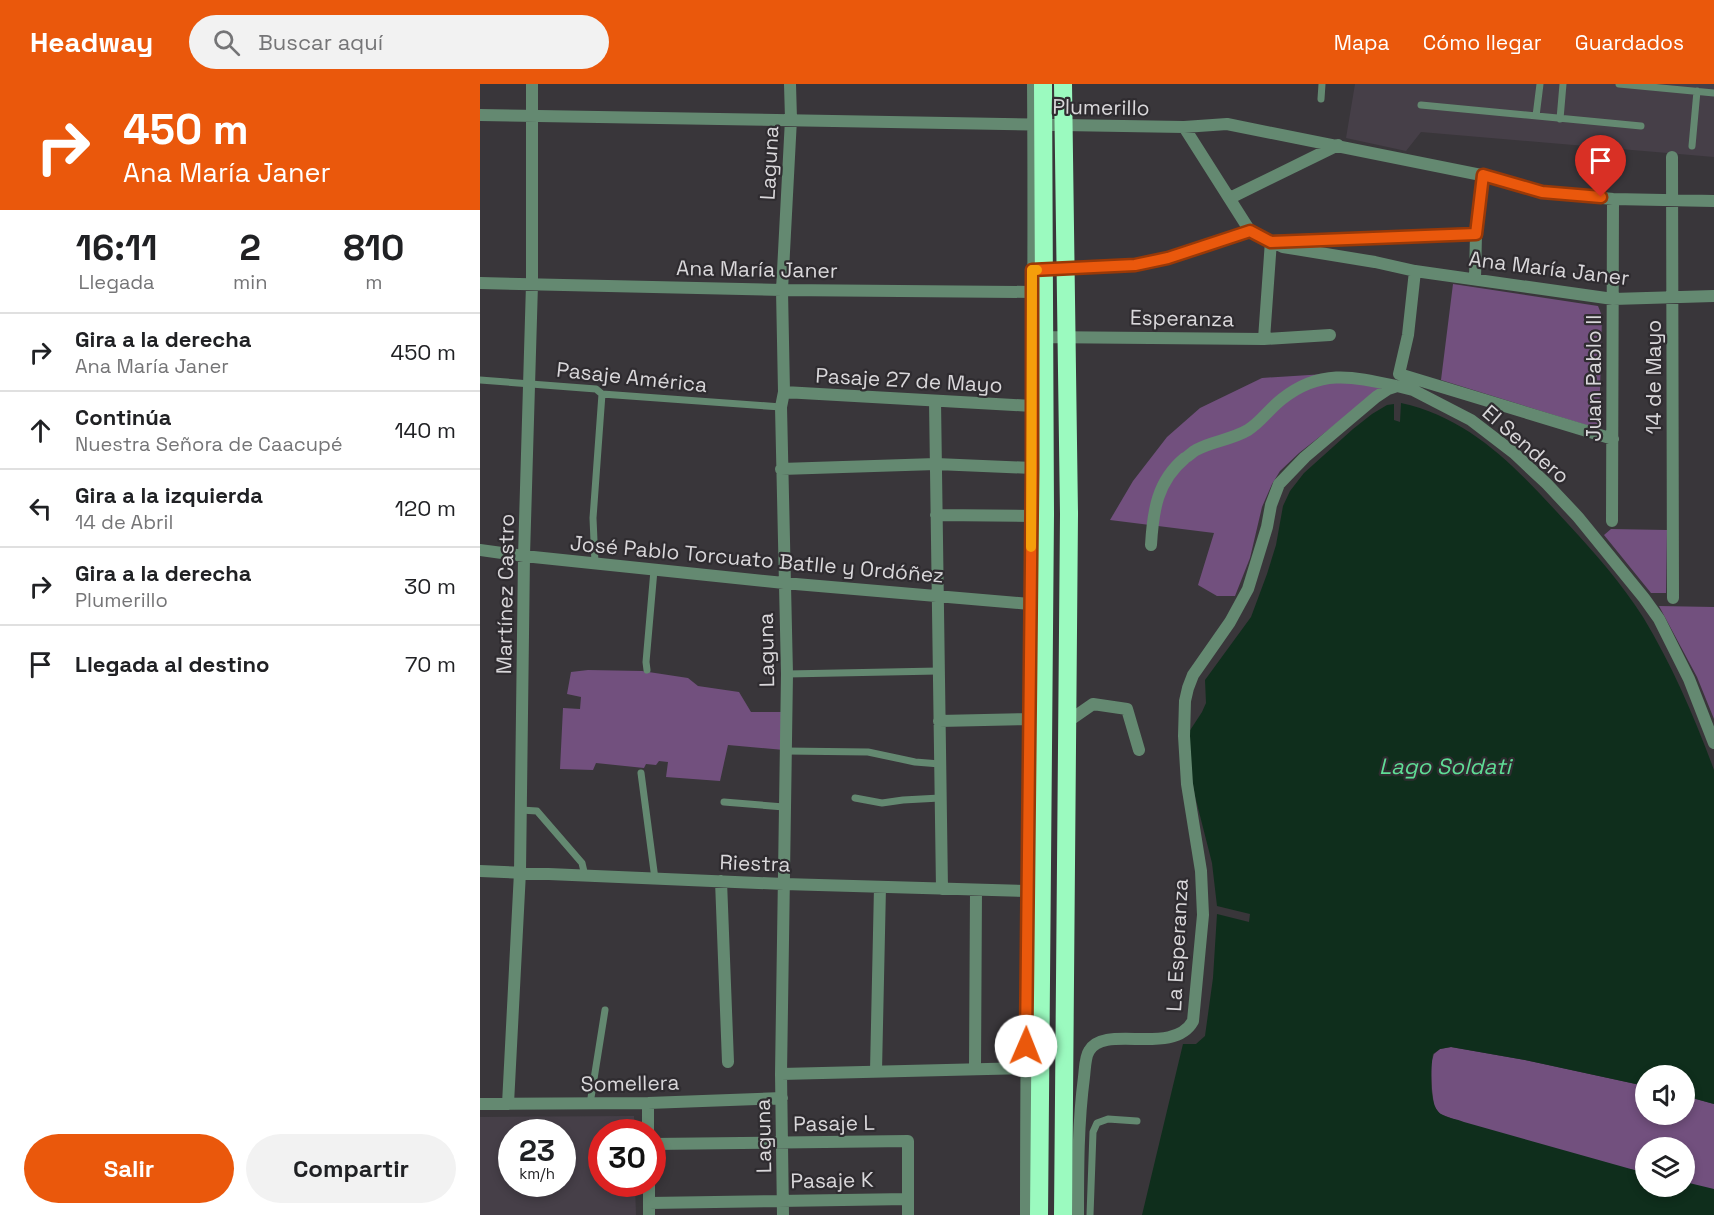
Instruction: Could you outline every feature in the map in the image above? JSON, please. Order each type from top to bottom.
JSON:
[{"type":"highway","points":[[1039,1215],[1038,515],[1043,84]]},
{"type":"highway","points":[[1063,1215],[1069,514],[1064,84]]},
{"type":"street","name":"Martínez Castro","points":[[508,1104],[520,872],[524,556],[532,284],[532,84]]},
{"type":"street","name":"Laguna","points":[[783,1215],[781,1074],[787,674],[781,407],[784,392],[783,290],[791,119],[790,84]]},
{"type":"street","points":[[1026,1215],[1030,604],[1038,515],[1032,468],[1033,84]]},
{"type":"street","name":"Plumerillo","points":[[480,115],[1184,127],[1227,124],[1483,175],[1542,192],[1613,199],[1714,201]]},
{"type":"street","points":[[1032,270],[1135,265],[1168,258],[1250,231],[1184,127]]},
{"type":"street","points":[[1230,198],[1338,145]]},
{"type":"street","name":"14 de Mayo","points":[[1672,157],[1673,598]]},
{"type":"street","points":[[1475,279],[1476,234],[1483,175]]},
{"type":"street","name":"Juan Pablo II","points":[[1612,521],[1613,199]]},
{"type":"street","name":"Ana María Janer","points":[[1250,231],[1283,247],[1415,271],[1613,299],[1714,296]]},
{"type":"street","points":[[1264,339],[1271,242],[1476,234]]},
{"type":"street","points":[[1398,380],[1408,335],[1415,271]]},
{"type":"street","name":"Ana María Janer","points":[[480,283],[783,290],[1033,291]]},
{"type":"street","name":"Esperanza","points":[[1033,337],[1264,339],[1330,335]]},
{"type":"street","points":[[1151,545],[1153,520],[1160,489],[1174,467],[1196,450],[1231,438],[1254,426],[1283,398],[1317,380],[1348,378],[1398,380],[1613,439]]},
{"type":"street","name":"La Esperanza","points":[[1078,1215],[1079,1133],[1088,1052],[1094,1044],[1104,1039],[1158,1040],[1179,1034],[1190,1028],[1193,1021],[1203,915],[1201,871],[1187,784],[1184,736],[1185,701],[1193,675],[1230,622],[1248,589],[1279,484],[1297,465],[1398,380]]},
{"type":"street","name":"El Sendero","points":[[1398,380],[1471,420],[1514,453],[1548,484],[1578,517],[1659,619],[1689,679],[1714,742]]},
{"type":"street","name":"Pasaje 27 de Mayo","points":[[784,392],[1032,406]]},
{"type":"street","points":[[935,401],[942,888]]},
{"type":"street","points":[[782,469],[936,464],[1032,468]]},
{"type":"street","points":[[936,515],[1038,515]]},
{"type":"street","name":"José Pablo Torcuato Batlle y Ordóñez","points":[[480,550],[784,583],[1030,604]]},
{"type":"street","points":[[1067,722],[1093,704],[1127,709],[1139,750]]},
{"type":"street","points":[[939,721],[1030,719]]},
{"type":"street","name":"Riestra","points":[[480,871],[784,884],[1028,891]]},
{"type":"street","points":[[721,881],[728,1062]]},
{"type":"street","points":[[876,1071],[880,887]]},
{"type":"street","points":[[975,1069],[976,890]]},
{"type":"street","points":[[781,1074],[1026,1068]]},
{"type":"street","name":"Somellera","points":[[480,1104],[648,1103],[782,1098]]},
{"type":"street","points":[[648,1103],[648,1119]]},
{"type":"street","name":"Pasaje L","points":[[666,1144],[908,1141],[908,1198]]},
{"type":"street","points":[[908,1198],[908,1215]]},
{"type":"street","name":"Pasaje K","points":[[649,1209],[783,1201],[908,1198]]},
{"type":"lane","points":[[1321,99],[1322,84]]},
{"type":"lane","points":[[1536,117],[1540,84]]},
{"type":"lane","points":[[1560,119],[1563,84]]},
{"type":"lane","points":[[1619,84],[1682,87],[1714,93]]},
{"type":"lane","points":[[1692,146],[1697,91]]},
{"type":"lane","points":[[1421,105],[1641,126]]},
{"type":"lane","name":"Pasaje América","points":[[480,380],[596,389],[602,394],[781,407]]},
{"type":"lane","points":[[595,564],[593,518],[602,394]]},
{"type":"lane","points":[[647,670],[654,570]]},
{"type":"lane","points":[[787,674],[938,671]]},
{"type":"lane","points":[[786,751],[868,752],[915,762],[940,764]]},
{"type":"lane","points":[[641,773],[655,879]]},
{"type":"lane","points":[[855,798],[882,803],[940,798]]},
{"type":"lane","points":[[724,802],[784,807]]},
{"type":"lane","points":[[521,810],[537,811],[582,863],[585,876]]},
{"type":"lane","points":[[590,1104],[605,1010]]},
{"type":"lane","points":[[1090,1215],[1093,1132],[1097,1123],[1108,1119],[1137,1121]]},
{"type":"shaded area","points":[[1355,84],[1714,84],[1714,157],[1421,132],[1406,151],[1346,138]]},
{"type":"shaded area","points":[[1453,284],[1598,306],[1602,316],[1599,429],[1441,380]]},
{"type":"shaded area","points":[[1341,373],[1383,387],[1299,453],[1280,471],[1262,507],[1250,558],[1235,596],[1217,596],[1198,585],[1214,533],[1110,520],[1133,481],[1167,437],[1200,408],[1262,378]]},
{"type":"shaded area","points":[[1611,529],[1667,530],[1666,593],[1651,593],[1604,535]]},
{"type":"shaded area","points":[[1659,606],[1714,607],[1714,719],[1697,677]]},
{"type":"shaded area","points":[[642,671],[688,678],[698,686],[739,692],[751,712],[783,712],[784,750],[728,745],[720,781],[666,777],[668,762],[659,761],[656,765],[646,764],[644,768],[596,763],[593,770],[560,769],[563,708],[580,709],[581,697],[567,694],[571,672]]},
{"type":"shaded area","points":[[1451,1047],[1635,1084],[1635,1125],[1695,1125],[1695,1099],[1714,1104],[1714,1215],[1665,1197],[1695,1197],[1695,1137],[1635,1137],[1635,1170],[1630,1169],[1635,1174],[1635,1186],[1440,1114],[1434,1106],[1432,1089],[1431,1063],[1434,1054],[1440,1049]]},
{"type":"shaded area","points":[[634,1116],[634,1119],[588,1119],[588,1197],[635,1197],[636,1215],[480,1215],[480,1117]]},
{"type":"water","name":"Lago Soldati","points":[[1401,403],[1451,421],[1473,435],[1494,450],[1532,485],[1598,557],[1654,635],[1682,692],[1714,770],[1714,1104],[1695,1099],[1695,1065],[1635,1065],[1635,1084],[1451,1047],[1440,1049],[1433,1054],[1431,1086],[1434,1103],[1441,1114],[1449,1117],[1635,1170],[1635,1197],[1695,1197],[1695,1184],[1714,1189],[1714,1215],[1142,1215],[1183,1044],[1196,1044],[1205,1036],[1213,978],[1217,914],[1249,922],[1250,914],[1217,906],[1212,863],[1190,768],[1187,735],[1206,703],[1205,680],[1251,617],[1276,545],[1283,506],[1290,491],[1304,473],[1372,414],[1387,405],[1394,404],[1394,420],[1400,422]]},
{"type":"slow traffic","points":[[1031,547],[1032,270],[1037,270]]},
{"type":"route","points":[[1026,1046],[1032,270],[1135,265],[1168,258],[1250,231],[1271,242],[1476,234],[1483,175],[1542,192],[1601,197]]}]
